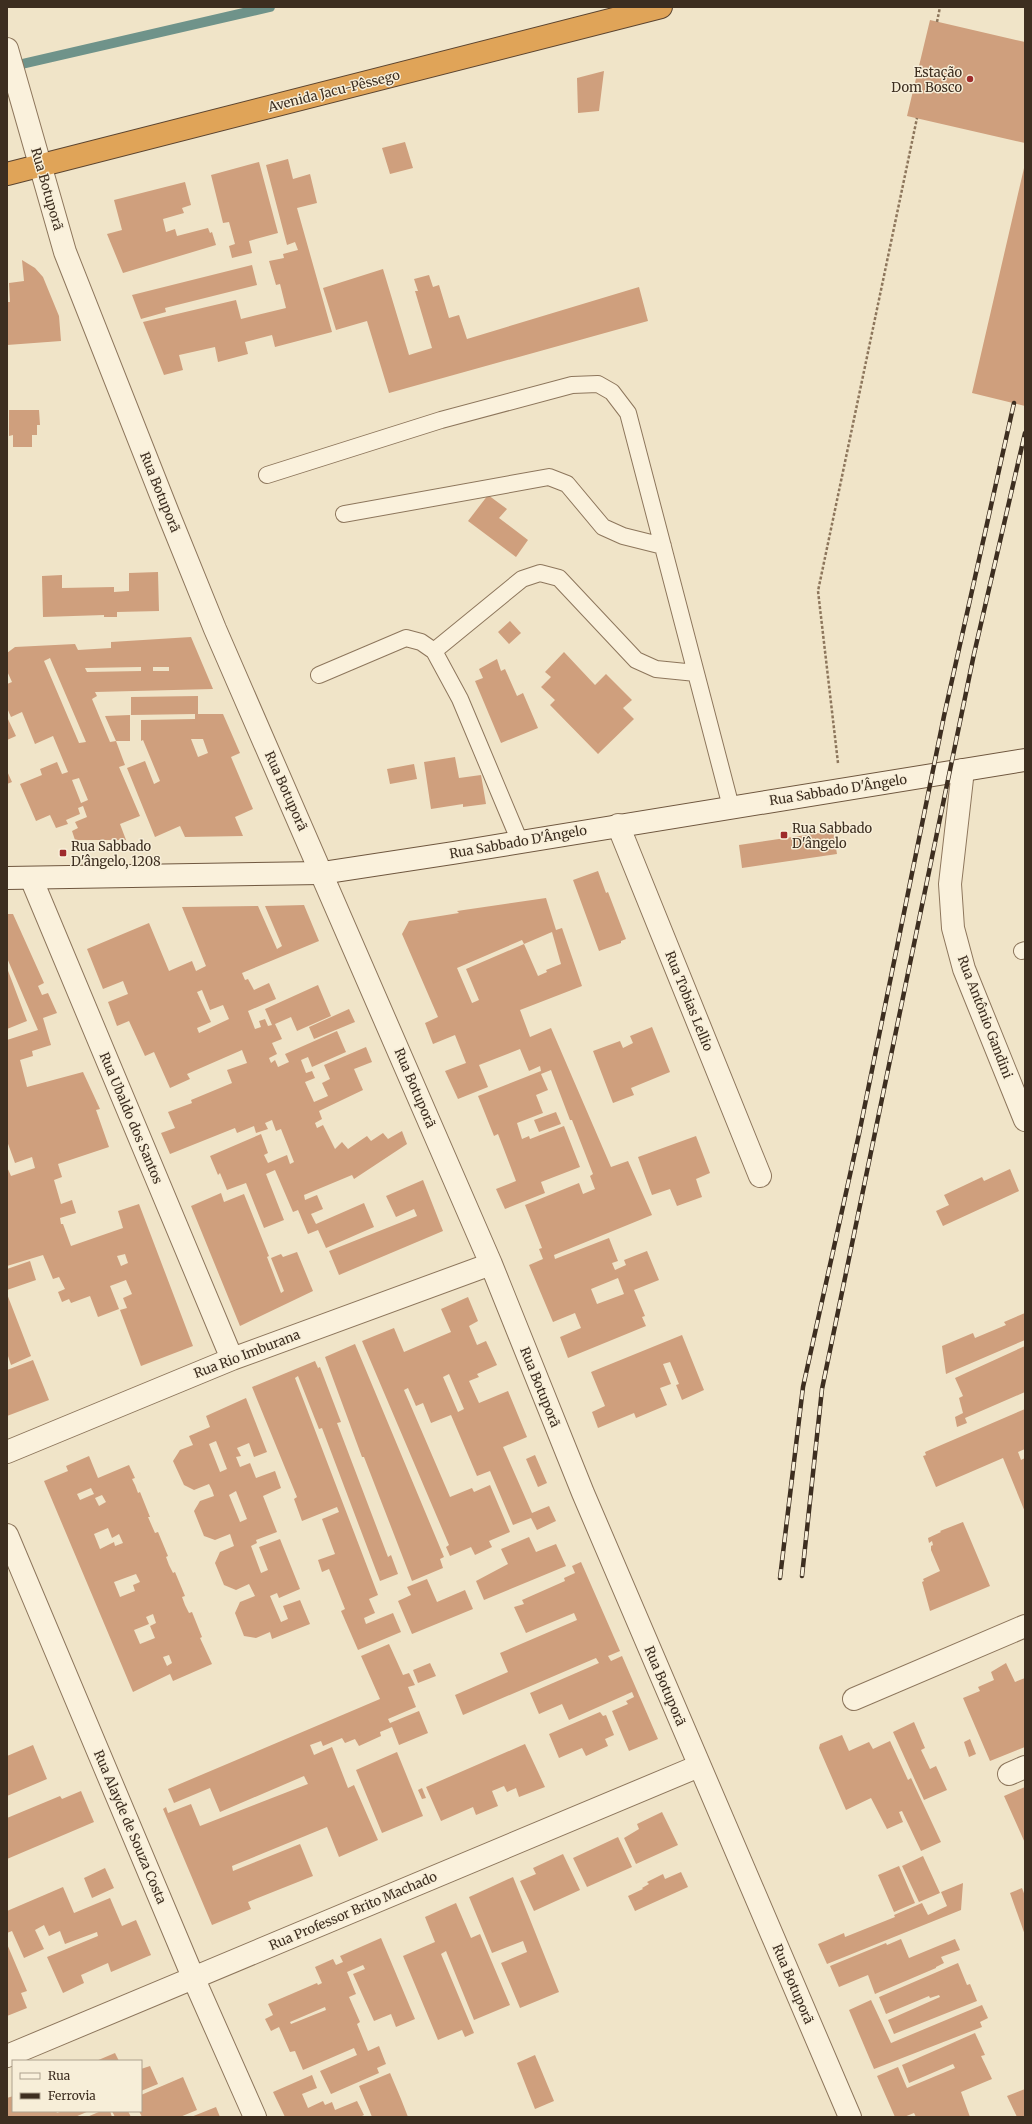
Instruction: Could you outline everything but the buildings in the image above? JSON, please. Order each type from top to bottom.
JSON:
[{"type":"highway","name":"Avenida Jacu-Pêssego","points":[[7,174],[661,7]]},
{"type":"street","name":"Rua Botuporã","points":[[7,49],[22,108],[41,165],[65,252],[215,629],[491,1264],[583,1493],[850,2117]]},
{"type":"street","name":"Rua Sabbado D'Ângelo","points":[[7,878],[322,873],[1025,760]]},
{"type":"street","name":"Rua Antônio Gandini","points":[[963,770],[950,884],[953,928],[964,969],[1025,1120]]},
{"type":"street","name":"Rua Tobias Lellio","points":[[618,825],[760,1176]]},
{"type":"street","name":"Rua Ubaldo dos Santos","points":[[31,878],[232,1359]]},
{"type":"street","name":"Rua Rio Imburana","points":[[7,1452],[232,1359],[491,1264]]},
{"type":"street","name":"Rua Alayde de Souza Costa","points":[[7,1535],[193,1977],[255,2117]]},
{"type":"street","points":[[854,1699],[1025,1626]]},
{"type":"street","name":"Rua Professor Brito Machado","points":[[7,2056],[699,1766]]},
{"type":"lane","points":[[267,475],[464,414],[572,385],[598,384],[612,392],[628,413],[731,807]]},
{"type":"lane","points":[[344,514],[549,477],[567,484],[603,527],[623,536],[663,546]]},
{"type":"lane","points":[[434,651],[522,578],[540,573],[559,578],[636,660],[656,669],[696,673]]},
{"type":"lane","points":[[319,675],[406,638],[420,642],[434,651],[460,699],[520,842]]},
{"type":"path","points":[[937,22],[940,7]]},
{"type":"path","points":[[841,789],[818,591],[917,118]]},
{"type":"waterway","points":[[9,67],[270,7]]},
{"type":"railway","points":[[780,1578],[803,1387],[859,1134],[944,716],[1014,403]]},
{"type":"railway","points":[[802,1576],[822,1389],[974,654],[1025,433]]},
{"type":"place","name":"Estação Dom Bosco","points":[[970,79]]},
{"type":"place","name":"Rua Sabbado D'ângelo","points":[[784,835]]},
{"type":"place","name":"Rua Sabbado D'ângelo, 1208","points":[[63,853]]}]
